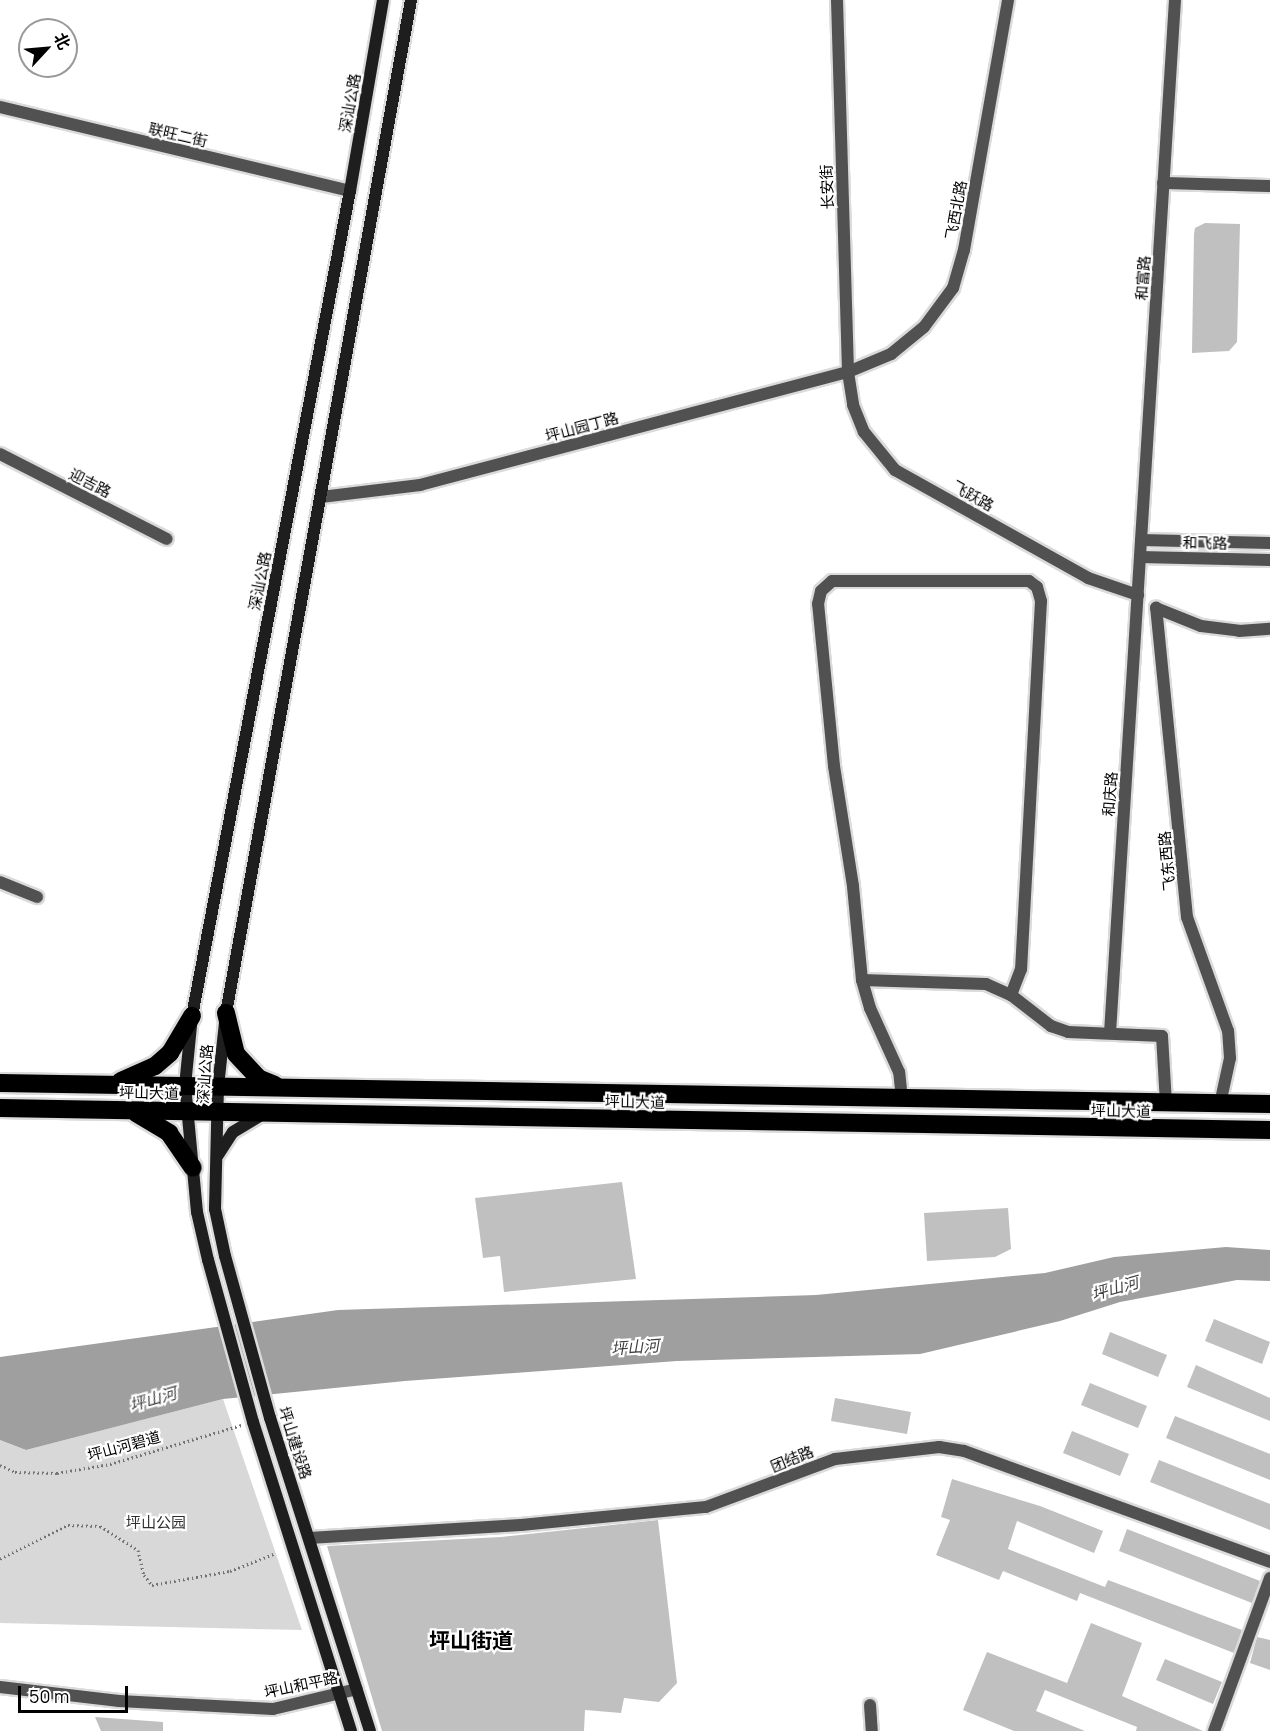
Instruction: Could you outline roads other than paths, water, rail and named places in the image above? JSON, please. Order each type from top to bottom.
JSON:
[{"type":"highway","points":[[226,1013],[236,1054],[246,1068],[273,1085],[289,1088]]},
{"type":"highway","points":[[102,1085],[138,1075],[155,1066],[170,1053],[192,1016]]},
{"type":"highway","name":"坪山大道","points":[[0,1083],[1270,1104]]},
{"type":"highway","name":"坪山大道","points":[[0,1108],[1270,1130]]},
{"type":"highway","points":[[131,1111],[169,1133],[193,1168]]},
{"type":"main road","name":"深汕公路","points":[[193,1168],[185,1086],[192,1016],[350,191],[383,0]]},
{"type":"main road","name":"深汕公路","points":[[216,1159],[218,1087],[226,1013],[411,0]]},
{"type":"main road","points":[[216,1159],[233,1132],[266,1113]]},
{"type":"main road","name":"坪山建设路","points":[[216,1159],[215,1209],[240,1312],[270,1418],[370,1731]]},
{"type":"main road","points":[[193,1168],[199,1221],[253,1422],[351,1731]]},
{"type":"street","name":"长安街","points":[[837,0],[848,372]]},
{"type":"street","name":"飞西北路","points":[[848,372],[891,354],[924,327],[953,288],[964,250],[1008,0]]},
{"type":"street","name":"和富路","points":[[1140,557],[1175,0]]},
{"type":"street","name":"联旺二街","points":[[0,107],[350,191]]},
{"type":"street","points":[[1163,183],[1270,186]]},
{"type":"street","name":"坪山园丁路","points":[[321,497],[420,485],[848,372]]},
{"type":"street","name":"飞跃路","points":[[848,372],[853,405],[864,432],[896,470],[1088,578],[1138,595]]},
{"type":"street","name":"迎吉路","points":[[0,454],[167,539]]},
{"type":"street","name":"和飞路","points":[[1141,540],[1270,543]]},
{"type":"street","name":"和飞路","points":[[1140,557],[1270,560]]},
{"type":"street","name":"和庆路","points":[[1110,1033],[1140,557]]},
{"type":"street","points":[[902,1099],[899,1072],[870,1008],[862,980],[853,886],[834,766],[818,604],[821,591],[832,581],[844,579],[1029,581],[1037,587],[1041,601],[1021,969],[1011,995]]},
{"type":"street","name":"飞东西路","points":[[1220,1104],[1230,1058],[1228,1031],[1187,917],[1156,608],[1201,626],[1239,631],[1270,629]]},
{"type":"street","points":[[0,882],[37,897]]},
{"type":"street","points":[[862,980],[986,984],[1011,995],[1051,1026],[1068,1032],[1162,1036],[1166,1103]]},
{"type":"street","name":"团结路","points":[[309,1538],[521,1525],[706,1507],[835,1459],[939,1447],[964,1450],[1270,1562]]},
{"type":"street","points":[[1214,1731],[1270,1578]]},
{"type":"street","name":"坪山和平路","points":[[0,1687],[119,1701],[273,1709],[357,1689]]},
{"type":"street","points":[[870,1706],[872,1731]]},
{"type":"water","name":"坪山河","points":[[1226,1247],[1270,1250],[1270,1281],[1237,1280],[1120,1302],[1060,1321],[920,1354],[677,1361],[405,1381],[223,1399],[26,1450],[0,1440],[0,1357],[338,1310],[816,1295],[1045,1273],[1114,1257]]},
{"type":"district","name":"坪山街道","points":[[471,1640]]},
{"type":"park label","name":"坪山公园","points":[[156,1523]]}]
